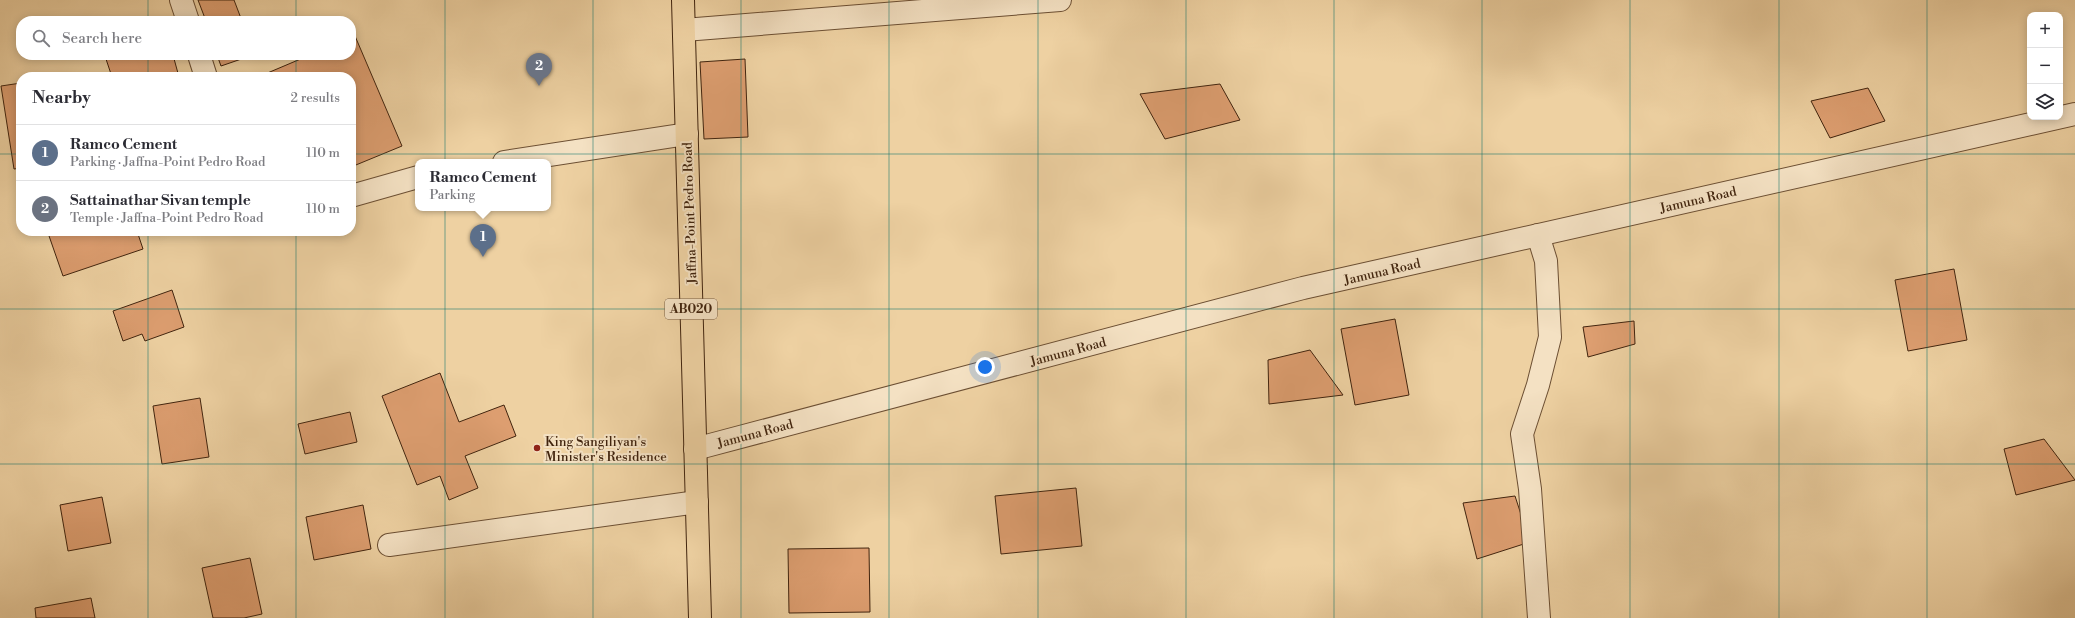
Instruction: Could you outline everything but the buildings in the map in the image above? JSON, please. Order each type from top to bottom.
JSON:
[{"type":"main road","name":"Jaffna-Point Pedro Road","points":[[683,0],[700,618]]},
{"type":"street","points":[[181,0],[186,16]]},
{"type":"street","points":[[684,30],[1060,0]]},
{"type":"street","points":[[201,60],[204,72]]},
{"type":"street","name":"Jamuna Road","points":[[695,449],[1303,288],[2075,114]]},
{"type":"street","points":[[524,159],[686,134]]},
{"type":"street","points":[[356,195],[415,178]]},
{"type":"street","points":[[1538,235],[1546,261],[1550,337],[1538,385],[1522,434],[1530,489],[1539,618]]},
{"type":"street","points":[[389,545],[697,502]]},
{"type":"place","name":"Sattainathar Sivan temple","points":[[539,86]]},
{"type":"place","name":"Ramco Cement","points":[[483,257]]},
{"type":"place","name":"King Sangiliyan's Minister's Residence","points":[[537,448]]}]
